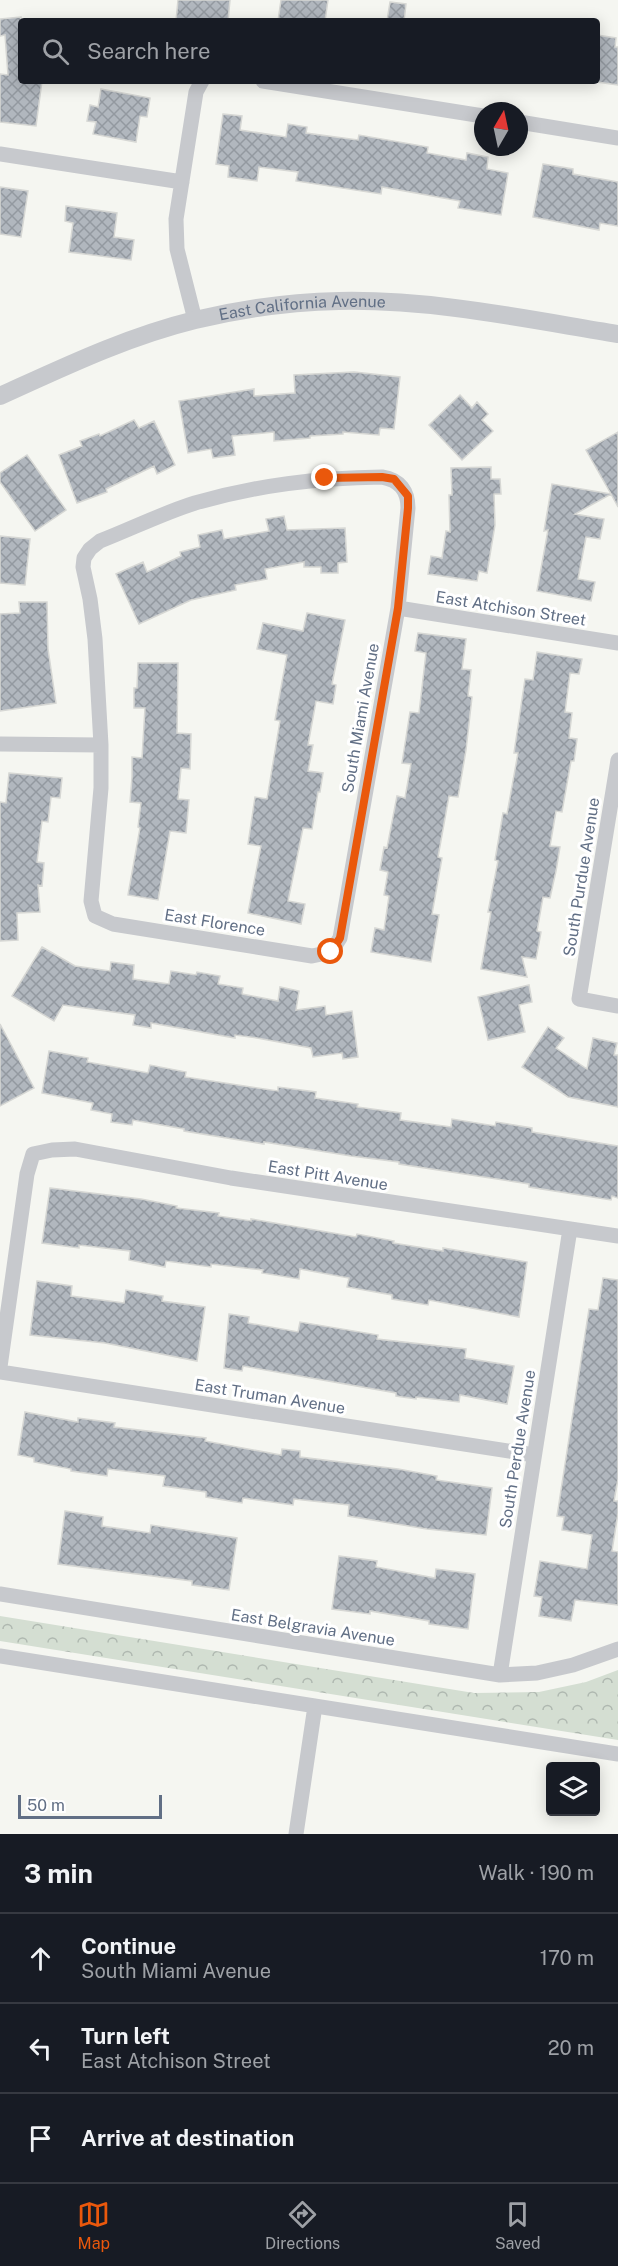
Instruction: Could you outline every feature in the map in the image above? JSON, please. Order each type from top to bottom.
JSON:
[{"type":"street","points":[[195,320],[177,249],[176,219],[196,92],[200,84]]},
{"type":"street","points":[[282,84],[474,115]]},
{"type":"street","points":[[528,123],[618,138]]},
{"type":"street","points":[[0,154],[182,182]]},
{"type":"street","name":"East California Avenue","points":[[0,396],[121,342],[195,320],[267,307],[338,301],[383,303],[476,311],[618,334]]},
{"type":"street","name":"South Miami Avenue","points":[[100,744],[94,639],[90,599],[84,576],[84,558],[90,549],[100,541],[193,504],[261,486],[325,478],[382,477],[394,479],[408,496],[398,608],[340,938],[331,952]]},
{"type":"street","name":"East Atchison Street","points":[[398,608],[618,643]]},
{"type":"street","points":[[0,744],[100,744]]},
{"type":"street","name":"East Florence","points":[[100,744],[101,788],[91,901],[95,916],[112,924],[312,956],[331,952]]},
{"type":"street","name":"South Purdue Avenue","points":[[618,764],[579,999],[618,1006]]},
{"type":"street","name":"East Pitt Avenue","points":[[0,1367],[27,1174],[33,1154],[75,1149],[231,1178],[618,1236]]},
{"type":"street","name":"South Perdue Avenue","points":[[500,1675],[570,1229]]},
{"type":"street","name":"East Truman Avenue","points":[[0,1372],[534,1455]]},
{"type":"street","name":"East Belgravia Avenue","points":[[0,1593],[500,1675],[537,1673],[618,1649]]},
{"type":"street","points":[[0,1656],[618,1754]]},
{"type":"street","points":[[296,1834],[315,1706]]},
{"type":"green space","points":[[0,1616],[474,1693],[539,1692],[586,1682],[618,1670],[618,1740],[0,1641]]},
{"type":"building","points":[[178,0],[230,0],[228,18],[176,18]]},
{"type":"building","points":[[281,0],[328,0],[325,18],[278,18]]},
{"type":"building","points":[[390,2],[406,4],[404,18],[387,18]]},
{"type":"building","points":[[21,17],[18,18],[18,84],[42,84],[36,126],[0,122],[0,74],[8,75],[5,35],[0,36],[0,19]]},
{"type":"building","points":[[600,35],[616,38],[618,85],[600,82]]},
{"type":"building","points":[[101,89],[150,98],[147,117],[140,116],[136,142],[93,134],[96,122],[87,121],[90,105],[98,107]]},
{"type":"building","points":[[223,114],[242,116],[240,130],[286,137],[288,124],[307,127],[306,133],[358,140],[359,135],[428,147],[427,153],[466,160],[467,153],[488,157],[487,169],[508,173],[501,215],[458,208],[460,201],[382,187],[381,194],[296,181],[298,172],[259,167],[257,181],[228,177],[229,166],[216,164]]},
{"type":"building","points":[[543,164],[573,169],[573,174],[618,182],[618,226],[600,223],[599,230],[533,217]]},
{"type":"building","points":[[0,187],[28,191],[21,237],[0,234]]},
{"type":"building","points":[[66,206],[117,213],[114,237],[134,240],[131,260],[69,252],[73,223],[65,221]]},
{"type":"building","points":[[354,372],[400,377],[394,429],[380,428],[379,435],[343,432],[343,434],[274,441],[274,432],[232,436],[235,455],[213,458],[211,449],[188,453],[179,401],[254,389],[254,396],[295,393],[294,375]]},
{"type":"building","points":[[460,395],[472,408],[477,402],[488,414],[482,420],[493,431],[462,460],[429,425]]},
{"type":"building","points":[[134,420],[139,428],[154,421],[175,465],[157,474],[154,466],[106,489],[107,492],[77,503],[59,455],[82,446],[80,441],[99,434],[100,436]]},
{"type":"building","points":[[618,432],[618,507],[586,450]]},
{"type":"building","points":[[27,455],[66,510],[35,531],[0,482],[0,473]]},
{"type":"building","points":[[491,467],[491,479],[500,479],[501,494],[494,494],[495,525],[487,573],[479,571],[477,581],[428,574],[431,556],[442,558],[446,531],[450,532],[451,468]]},
{"type":"building","points":[[552,484],[611,494],[575,514],[604,519],[600,539],[586,537],[578,579],[595,582],[591,601],[537,591],[548,530],[544,531]]},
{"type":"building","points":[[284,516],[287,530],[345,528],[347,562],[338,563],[338,573],[321,573],[321,567],[304,567],[304,562],[265,569],[267,579],[235,585],[236,590],[191,600],[139,624],[116,574],[143,562],[147,572],[181,556],[180,552],[200,547],[198,535],[222,530],[224,539],[269,531],[266,519]]},
{"type":"building","points":[[0,536],[30,539],[25,585],[0,583]]},
{"type":"building","points":[[19,602],[47,602],[48,649],[56,703],[0,711],[0,614],[20,613]]},
{"type":"building","points":[[307,613],[345,620],[332,684],[336,685],[333,704],[316,701],[308,745],[313,745],[308,771],[323,773],[312,829],[303,828],[288,901],[305,904],[301,924],[248,913],[261,846],[248,844],[255,797],[267,799],[280,721],[275,720],[287,655],[257,649],[263,623],[303,631]]},
{"type":"building","points":[[418,633],[466,639],[462,669],[471,670],[468,696],[472,697],[458,797],[449,796],[438,857],[442,858],[432,914],[439,915],[431,962],[371,952],[375,928],[384,930],[389,896],[384,895],[388,872],[380,870],[384,847],[387,848],[397,796],[405,798],[411,764],[402,763],[410,712],[419,713],[426,653],[415,651]]},
{"type":"building","points":[[537,652],[582,659],[579,674],[570,673],[565,712],[572,713],[569,738],[577,739],[562,812],[556,811],[550,846],[560,847],[556,871],[550,898],[543,897],[537,931],[541,932],[536,959],[522,957],[527,977],[481,969],[491,912],[488,912],[498,861],[495,860],[503,813],[507,814],[518,753],[514,753],[525,679],[533,680]]},
{"type":"building","points":[[138,663],[178,663],[177,733],[191,734],[190,769],[181,768],[178,799],[189,800],[186,833],[170,831],[158,900],[128,895],[140,828],[138,827],[141,803],[130,802],[132,757],[142,758],[145,708],[134,708]]},
{"type":"building","points":[[9,773],[62,778],[60,798],[51,797],[48,822],[42,821],[37,862],[44,863],[42,886],[38,885],[40,912],[17,913],[18,940],[0,941],[0,802],[6,803]]},
{"type":"building","points":[[42,947],[75,966],[110,971],[111,962],[134,965],[133,979],[169,984],[171,971],[196,975],[197,972],[220,976],[218,984],[243,988],[242,994],[278,1001],[280,987],[299,991],[296,1010],[325,1006],[326,1015],[352,1011],[358,1057],[343,1059],[342,1053],[313,1057],[311,1048],[235,1035],[235,1038],[151,1023],[151,1028],[133,1025],[135,1015],[63,1005],[54,1021],[12,996]]},
{"type":"building","points":[[529,985],[532,1002],[519,1005],[525,1032],[488,1040],[478,997]]},
{"type":"building","points":[[0,1024],[34,1088],[0,1106]]},
{"type":"building","points":[[548,1027],[564,1038],[556,1048],[587,1069],[593,1038],[617,1043],[614,1055],[618,1055],[618,1107],[568,1097],[522,1067]]},
{"type":"building","points":[[49,1051],[88,1058],[87,1062],[148,1073],[150,1065],[186,1072],[185,1077],[278,1091],[278,1087],[316,1092],[315,1098],[401,1113],[400,1120],[451,1127],[452,1119],[495,1126],[496,1122],[532,1128],[532,1132],[618,1146],[618,1198],[612,1196],[611,1200],[529,1187],[529,1184],[399,1164],[399,1162],[264,1142],[264,1144],[133,1120],[132,1125],[111,1122],[112,1114],[91,1110],[93,1103],[42,1093]]},
{"type":"building","points":[[50,1188],[141,1199],[177,1206],[176,1208],[219,1213],[218,1216],[251,1221],[251,1219],[356,1237],[357,1234],[394,1241],[393,1243],[443,1251],[443,1248],[527,1262],[519,1317],[429,1300],[428,1305],[392,1299],[392,1295],[347,1287],[349,1278],[300,1269],[299,1279],[262,1273],[263,1270],[211,1264],[211,1267],[166,1261],[165,1267],[129,1260],[130,1251],[42,1243]]},
{"type":"building","points":[[603,1278],[618,1280],[618,1479],[614,1501],[618,1501],[618,1513],[612,1551],[618,1552],[618,1605],[575,1600],[571,1621],[539,1616],[542,1597],[534,1596],[540,1561],[587,1569],[592,1535],[562,1530],[564,1517],[557,1516],[589,1309],[598,1310]]},
{"type":"building","points":[[37,1281],[72,1286],[71,1296],[124,1303],[126,1290],[163,1296],[162,1301],[205,1307],[197,1361],[105,1343],[30,1335]]},
{"type":"building","points":[[229,1314],[249,1317],[248,1323],[298,1332],[300,1322],[378,1335],[377,1339],[466,1349],[465,1358],[514,1366],[507,1404],[460,1395],[459,1402],[416,1397],[416,1399],[396,1396],[396,1393],[243,1366],[242,1371],[224,1368]]},
{"type":"building","points":[[25,1412],[78,1422],[78,1418],[115,1423],[114,1427],[206,1438],[205,1441],[281,1455],[282,1449],[300,1451],[300,1457],[398,1469],[437,1476],[436,1480],[492,1488],[486,1535],[427,1529],[348,1516],[349,1505],[294,1499],[293,1505],[243,1498],[242,1503],[206,1497],[206,1492],[163,1486],[165,1476],[108,1469],[107,1476],[71,1471],[71,1469],[34,1462],[34,1458],[18,1455]]},
{"type":"building","points":[[65,1511],[103,1517],[102,1526],[150,1533],[151,1525],[237,1538],[229,1590],[192,1585],[192,1581],[58,1564]]},
{"type":"building","points":[[339,1556],[377,1561],[376,1567],[435,1578],[436,1569],[475,1574],[468,1629],[429,1624],[429,1621],[370,1611],[370,1614],[332,1609]]},
{"type":"route","points":[[325,478],[382,477],[394,479],[408,496],[398,608],[340,938],[331,952]]}]
